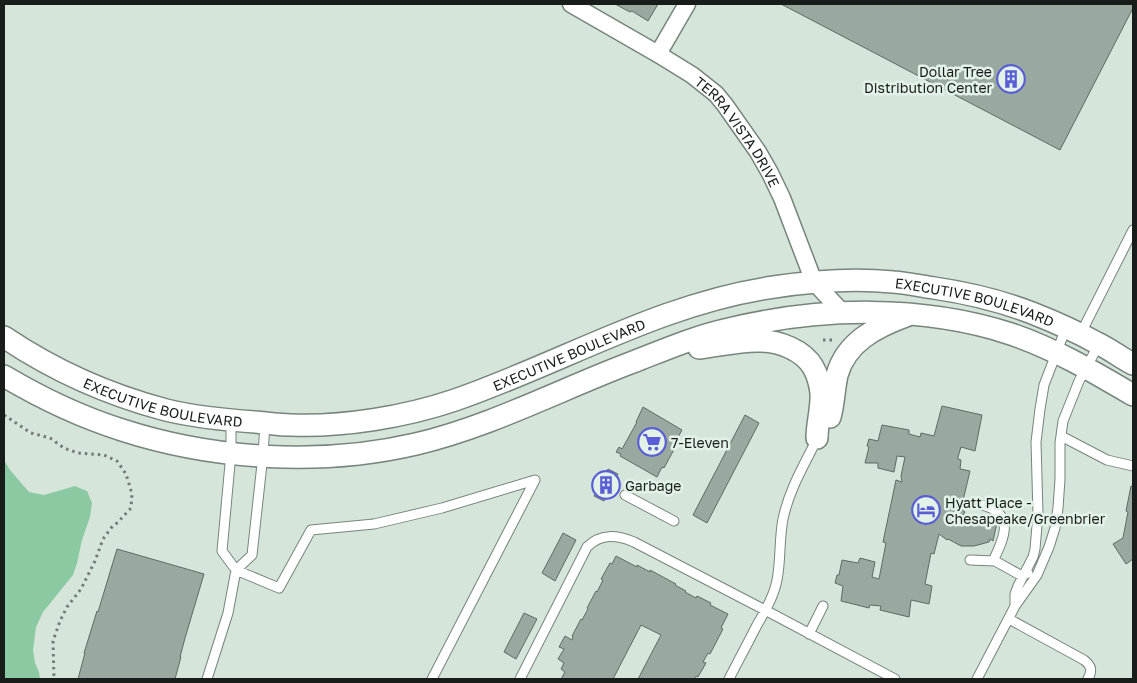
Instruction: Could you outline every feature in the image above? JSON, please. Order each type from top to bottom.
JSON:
[{"type":"street","name":"TERRA VISTA DRIVE","points":[[571,4],[692,74],[705,84],[725,105],[770,173],[782,198],[814,282],[843,313]]},
{"type":"street","points":[[658,54],[687,4]]},
{"type":"street","name":"EXECUTIVE BOULEVARD","points":[[4,337],[43,362],[73,376],[103,389],[168,410],[232,420],[292,425],[358,421],[424,409],[456,399],[613,335],[698,304],[771,287],[814,282],[863,280],[894,282],[979,296],[1033,313],[1099,344],[1133,364]]},
{"type":"street","name":"EXECUTIVE BOULEVARD","points":[[4,376],[60,406],[122,430],[153,439],[187,447],[248,455],[327,456],[386,450],[418,443],[488,422],[692,339],[728,329],[790,318],[870,312],[964,321],[1012,335],[1057,353],[1133,395]]},
{"type":"street","points":[[817,438],[825,430],[829,422],[840,365],[853,347],[870,332],[889,322],[910,315]]},
{"type":"street","points":[[661,352],[761,341],[779,344],[796,351],[810,362],[818,379],[821,404],[817,438]]},
{"type":"lane","points":[[1015,606],[1015,594],[1035,549],[1038,506],[1037,421],[1044,385],[1057,353],[1073,331],[1133,230]]},
{"type":"lane","points":[[977,679],[1015,606],[1028,589],[1041,566],[1055,528],[1063,421],[1079,381],[1099,344]]},
{"type":"lane","points":[[232,420],[231,453],[222,551],[236,570],[279,588],[311,530],[383,522],[442,508],[535,480],[432,679]]},
{"type":"lane","points":[[207,679],[228,612],[236,570],[252,554],[265,423]]},
{"type":"lane","points":[[1061,436],[1107,460],[1133,466]]},
{"type":"lane","points":[[729,679],[765,610],[777,580],[784,517],[798,476],[817,438]]},
{"type":"lane","points":[[625,495],[674,521]]},
{"type":"lane","points":[[982,505],[992,508],[1004,519],[1002,542],[993,561]]},
{"type":"lane","points":[[520,679],[587,547],[600,538],[615,536],[624,538],[896,679]]},
{"type":"lane","points":[[970,560],[995,561],[1022,576]]},
{"type":"lane","points":[[1022,576],[1041,566]]},
{"type":"lane","points":[[809,634],[824,606]]},
{"type":"lane","points":[[1009,619],[1088,663],[1091,667],[1088,679]]},
{"type":"path","points":[[823,340],[836,340]]},
{"type":"path","points":[[4,415],[31,433],[50,438],[64,448],[78,453],[104,455],[117,461],[126,474],[132,494],[131,508],[103,539],[95,561],[81,589],[67,607],[60,621],[53,641],[54,679]]},
{"type":"shaded area","points":[[4,460],[29,492],[44,495],[75,486],[87,491],[92,503],[90,517],[73,575],[43,612],[36,627],[33,650],[40,679],[4,679]]},
{"type":"building","points":[[615,4],[658,4],[648,21],[632,11],[630,12]]},
{"type":"building","name":"Dollar Tree Distribution Center","points":[[781,4],[1133,4],[1133,8],[1060,150]]},
{"type":"building","name":"Hyatt Place - Chesapeake/Greenbrier","points":[[942,406],[982,415],[975,451],[961,447],[958,457],[961,460],[960,469],[970,471],[961,509],[965,512],[963,515],[997,523],[993,541],[990,539],[989,542],[974,546],[961,546],[939,534],[934,554],[931,553],[925,584],[932,586],[929,604],[911,600],[909,617],[880,610],[881,606],[870,605],[869,608],[841,601],[843,586],[835,583],[842,560],[858,563],[860,558],[875,562],[872,577],[879,579],[886,543],[883,542],[896,480],[902,482],[901,476],[905,457],[897,456],[894,472],[878,468],[878,463],[865,463],[869,439],[878,441],[882,425],[909,430],[909,434],[920,437],[921,433],[934,436]]},
{"type":"building","name":"7-Eleven","points":[[643,407],[682,430],[676,441],[678,442],[657,477],[616,452],[619,447],[622,449]]},
{"type":"building","points":[[745,415],[759,423],[707,523],[693,515]]},
{"type":"building","name":"Garbage","points":[[608,469],[618,474],[604,501],[594,496]]},
{"type":"building","points":[[1131,486],[1133,487],[1133,559],[1126,564],[1113,544],[1123,538]]},
{"type":"building","points":[[563,533],[576,540],[555,581],[542,573]]},
{"type":"building","points":[[117,549],[204,574],[175,679],[78,679],[84,653]]},
{"type":"building","points":[[616,556],[637,567],[637,565],[650,572],[650,570],[676,584],[685,592],[711,603],[710,605],[728,614],[721,628],[723,629],[710,654],[708,653],[703,662],[706,663],[698,677],[696,676],[694,679],[638,679],[661,635],[641,625],[613,679],[561,679],[565,672],[561,669],[564,663],[558,659],[564,649],[559,647],[565,636],[572,640],[572,636],[603,580],[601,579]]},
{"type":"building","points":[[524,613],[537,619],[516,659],[504,652]]},
{"type":"place","name":"Dollar Tree Distribution Center","points":[[1011,79]]},
{"type":"place","name":"7-Eleven","points":[[652,442]]},
{"type":"place","name":"Garbage","points":[[606,485]]},
{"type":"place","name":"Hyatt Place - Chesapeake/Greenbrier","points":[[926,510]]}]
